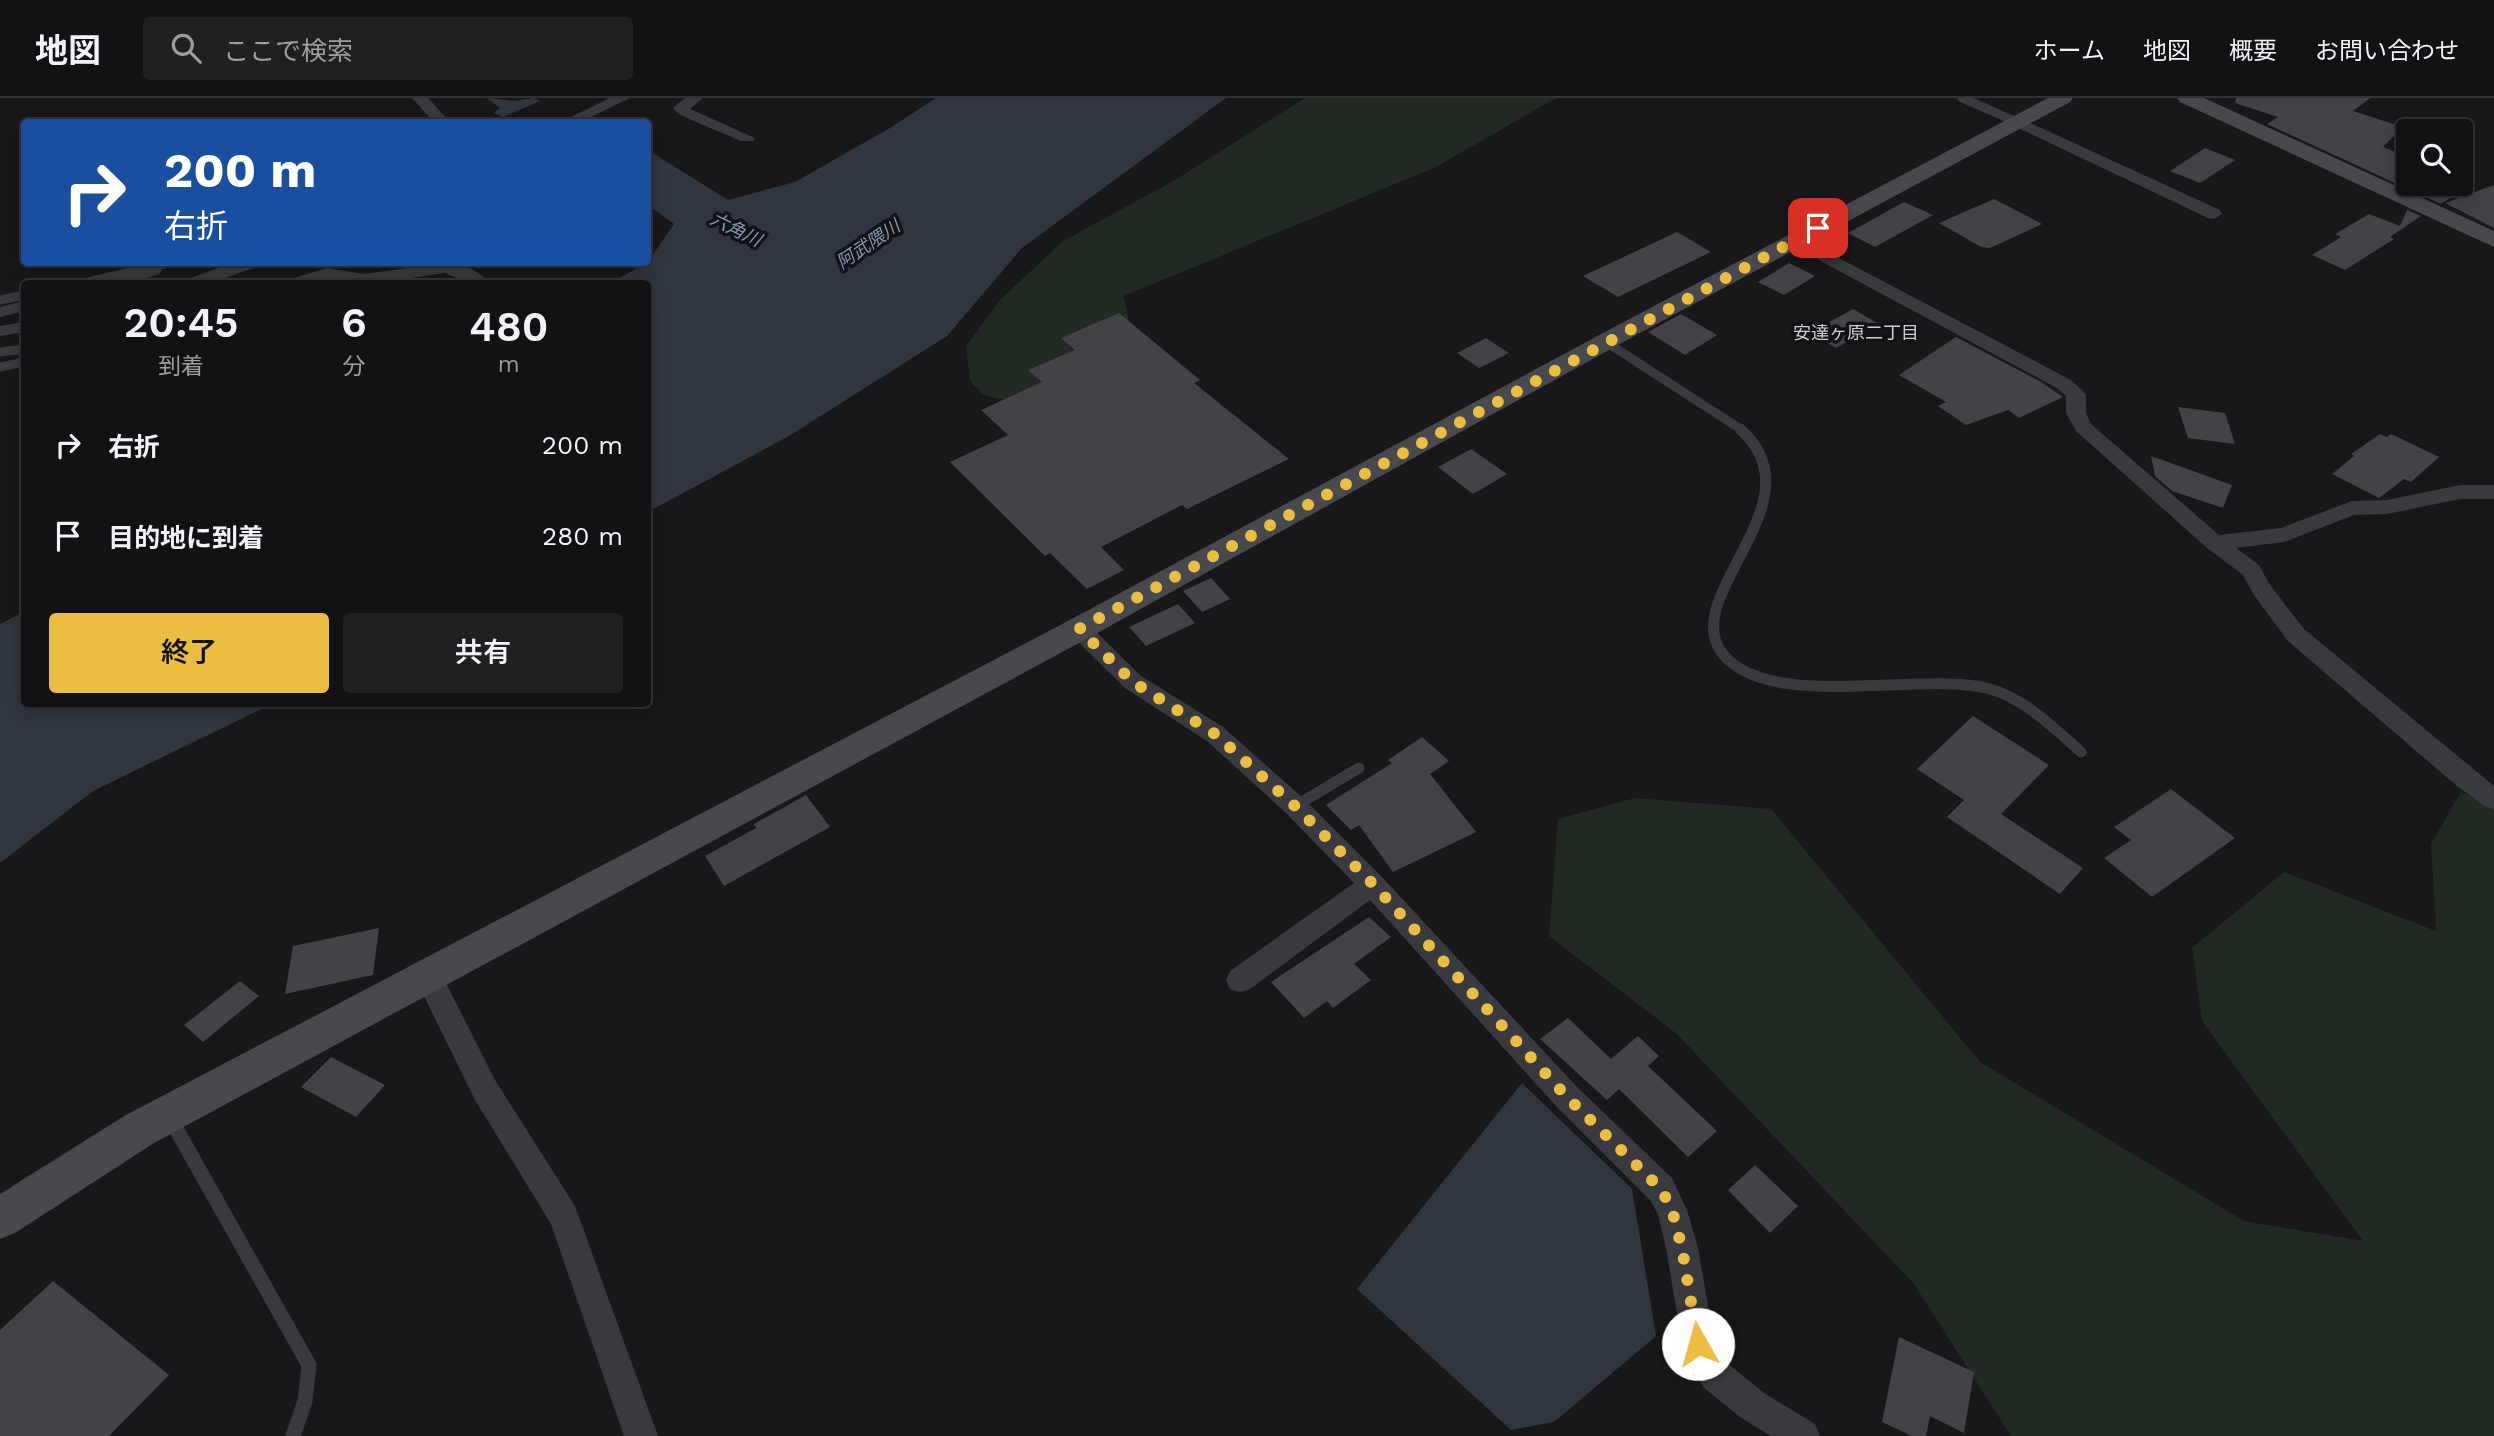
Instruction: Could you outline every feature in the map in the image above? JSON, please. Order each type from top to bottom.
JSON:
[{"type":"street","points":[[420,98],[439,119]]},
{"type":"street","points":[[576,119],[622,98]]},
{"type":"street","points":[[695,98],[681,108],[747,138]]},
{"type":"street","points":[[0,1218],[168,1114],[1079,629],[1795,240],[2063,98]]},
{"type":"street","points":[[2188,98],[2494,240]]},
{"type":"street","points":[[2017,122],[2214,214]]},
{"type":"street","points":[[1795,240],[2064,384],[2076,394],[2076,413],[2083,427],[2251,570],[2262,590],[2297,635],[2467,780],[2494,799]]},
{"type":"street","points":[[202,280],[242,266]]},
{"type":"street","points":[[305,280],[327,273],[364,279],[445,268],[466,273],[479,280]]},
{"type":"street","points":[[122,280],[153,270]]},
{"type":"street","points":[[0,312],[21,307]]},
{"type":"street","points":[[0,331],[21,328]]},
{"type":"street","points":[[2215,542],[2284,535],[2352,508],[2387,507],[2460,492],[2494,492]]},
{"type":"street","points":[[1079,629],[1133,682],[1215,734],[1295,806],[1373,884],[1567,1097],[1661,1189],[1672,1210],[1682,1248],[1698,1344],[1715,1375],[1752,1405],[1803,1436]]},
{"type":"street","points":[[1240,980],[1373,884]]},
{"type":"street","points":[[428,976],[485,1090],[564,1217],[641,1436]]},
{"type":"lane","points":[[1962,98],[2017,122]]},
{"type":"lane","points":[[97,280],[162,266]]},
{"type":"lane","points":[[0,300],[21,296]]},
{"type":"lane","points":[[1606,342],[1734,424],[1754,442],[1764,461],[1768,481],[1765,501],[1734,567],[1714,624],[1714,637],[1720,651],[1737,666],[1758,677],[1788,684],[1936,683],[1980,687],[1999,692],[2025,707],[2081,752]]},
{"type":"lane","points":[[0,352],[21,349]]},
{"type":"lane","points":[[0,367],[21,363]]},
{"type":"lane","points":[[1295,806],[1359,768]]},
{"type":"lane","points":[[168,1114],[309,1366],[305,1401],[293,1436]]},
{"type":"shaded area","points":[[1305,98],[1556,98],[1436,167],[1124,296],[1137,362],[1035,401],[998,399],[982,394],[970,381],[966,346],[1001,299],[1063,241],[1175,180]]},
{"type":"shaded area","points":[[2461,792],[2494,806],[2494,1436],[2011,1436],[1914,1284],[1677,1034],[1549,936],[1558,819],[1635,798],[1771,809],[1980,1062],[2244,1221],[2363,1241],[2202,1021],[2192,948],[2284,872],[2436,931],[2431,844]]},
{"type":"water","points":[[487,98],[515,101],[534,98],[540,101],[503,117],[494,113],[500,108]]},
{"type":"water","points":[[936,98],[1226,98],[1022,248],[947,336],[789,436],[651,510],[651,280],[616,280],[641,266],[651,266],[651,258],[674,224],[651,207],[651,152],[728,200],[795,182],[890,128]]},
{"type":"water","points":[[21,614],[21,707],[266,707],[93,791],[0,863],[0,624]]},
{"type":"water","points":[[1522,1083],[1632,1189],[1656,1336],[1554,1422],[1511,1430],[1357,1289]]},
{"type":"building","points":[[2236,98],[2370,98],[2353,111],[2396,125],[2396,134],[2383,147],[2396,152],[2396,183],[2267,124],[2278,117],[2235,103]]},
{"type":"building","points":[[2205,148],[2235,160],[2200,183],[2170,171]]},
{"type":"building","points":[[2494,185],[2494,228],[2445,203],[2464,196],[2473,196],[2473,193]]},
{"type":"building","points":[[2424,196],[2453,196],[2441,204]]},
{"type":"building","points":[[1994,199],[2042,224],[1990,248],[1981,247],[1939,223]]},
{"type":"building","points":[[1904,202],[1933,215],[1875,247],[1848,233]]},
{"type":"building","points":[[2407,210],[2421,216],[2390,237],[2394,239],[2345,270],[2312,255],[2341,237],[2335,234],[2369,214],[2400,226]]},
{"type":"building","points":[[1677,232],[1711,252],[1618,297],[1583,276]]},
{"type":"building","points":[[1789,263],[1815,276],[1784,295],[1758,282]]},
{"type":"building","points":[[1853,309],[1879,324],[1836,348],[1810,333]]},
{"type":"building","points":[[1119,313],[1200,380],[1194,383],[1289,459],[1187,509],[1182,505],[1101,547],[1124,570],[1087,589],[1050,553],[1045,556],[950,462],[1008,435],[981,410],[1042,382],[1028,370],[1075,350],[1061,338]]},
{"type":"building","points":[[1681,314],[1717,335],[1685,355],[1648,332]]},
{"type":"building","points":[[1956,337],[2041,382],[2063,397],[2019,418],[2008,410],[1966,425],[1938,406],[1946,402],[1899,375]]},
{"type":"building","points":[[1486,338],[1509,353],[1479,368],[1457,353]]},
{"type":"building","points":[[2178,407],[2225,413],[2235,444],[2188,438]]},
{"type":"building","points":[[2380,434],[2387,437],[2391,434],[2439,457],[2411,482],[2404,479],[2379,498],[2332,474],[2354,456],[2351,454]]},
{"type":"building","points":[[1471,449],[1507,474],[1473,494],[1438,467]]},
{"type":"building","points":[[2151,456],[2232,485],[2223,508],[2172,491],[2155,476]]},
{"type":"building","points":[[1211,578],[1230,599],[1202,612],[1183,591]]},
{"type":"building","points":[[1178,604],[1195,623],[1146,646],[1129,627]]},
{"type":"building","points":[[1973,716],[2049,765],[2001,814],[2083,868],[2060,894],[1947,817],[1964,800],[1917,769]]},
{"type":"building","points":[[1422,737],[1449,761],[1430,774],[1476,832],[1393,872],[1359,825],[1351,830],[1326,805],[1392,763],[1388,760]]},
{"type":"building","points":[[2171,789],[2235,838],[2152,897],[2104,858],[2131,840],[2114,827]]},
{"type":"building","points":[[806,795],[830,827],[724,886],[705,856],[756,828],[754,824]]},
{"type":"building","points":[[1369,917],[1391,937],[1354,964],[1371,980],[1333,1008],[1327,1001],[1304,1018],[1271,982]]},
{"type":"building","points":[[379,928],[373,975],[285,994],[293,946]]},
{"type":"building","points":[[240,981],[259,996],[203,1042],[184,1025]]},
{"type":"building","points":[[1568,1018],[1611,1059],[1638,1036],[1659,1056],[1648,1066],[1717,1131],[1688,1157],[1619,1089],[1607,1100],[1540,1039]]},
{"type":"building","points":[[331,1057],[385,1085],[356,1117],[301,1087]]},
{"type":"building","points":[[1755,1165],[1798,1206],[1770,1233],[1728,1190]]},
{"type":"building","points":[[53,1281],[169,1375],[109,1436],[0,1436],[0,1330]]},
{"type":"building","points":[[1899,1337],[1974,1372],[1964,1433],[1930,1416],[1926,1436],[1912,1436],[1882,1422]]},
{"type":"district","name":"安達ヶ原二丁目","points":[[1856,332]]},
{"type":"route","points":[[1698,1344],[1682,1248],[1672,1210],[1661,1189],[1567,1097],[1373,884],[1295,806],[1215,734],[1133,682],[1079,629],[1818,228]]},
{"type":"water label","name":"六角川","points":[[736,229]]},
{"type":"water label","name":"阿武隈川","points":[[868,244]]}]
